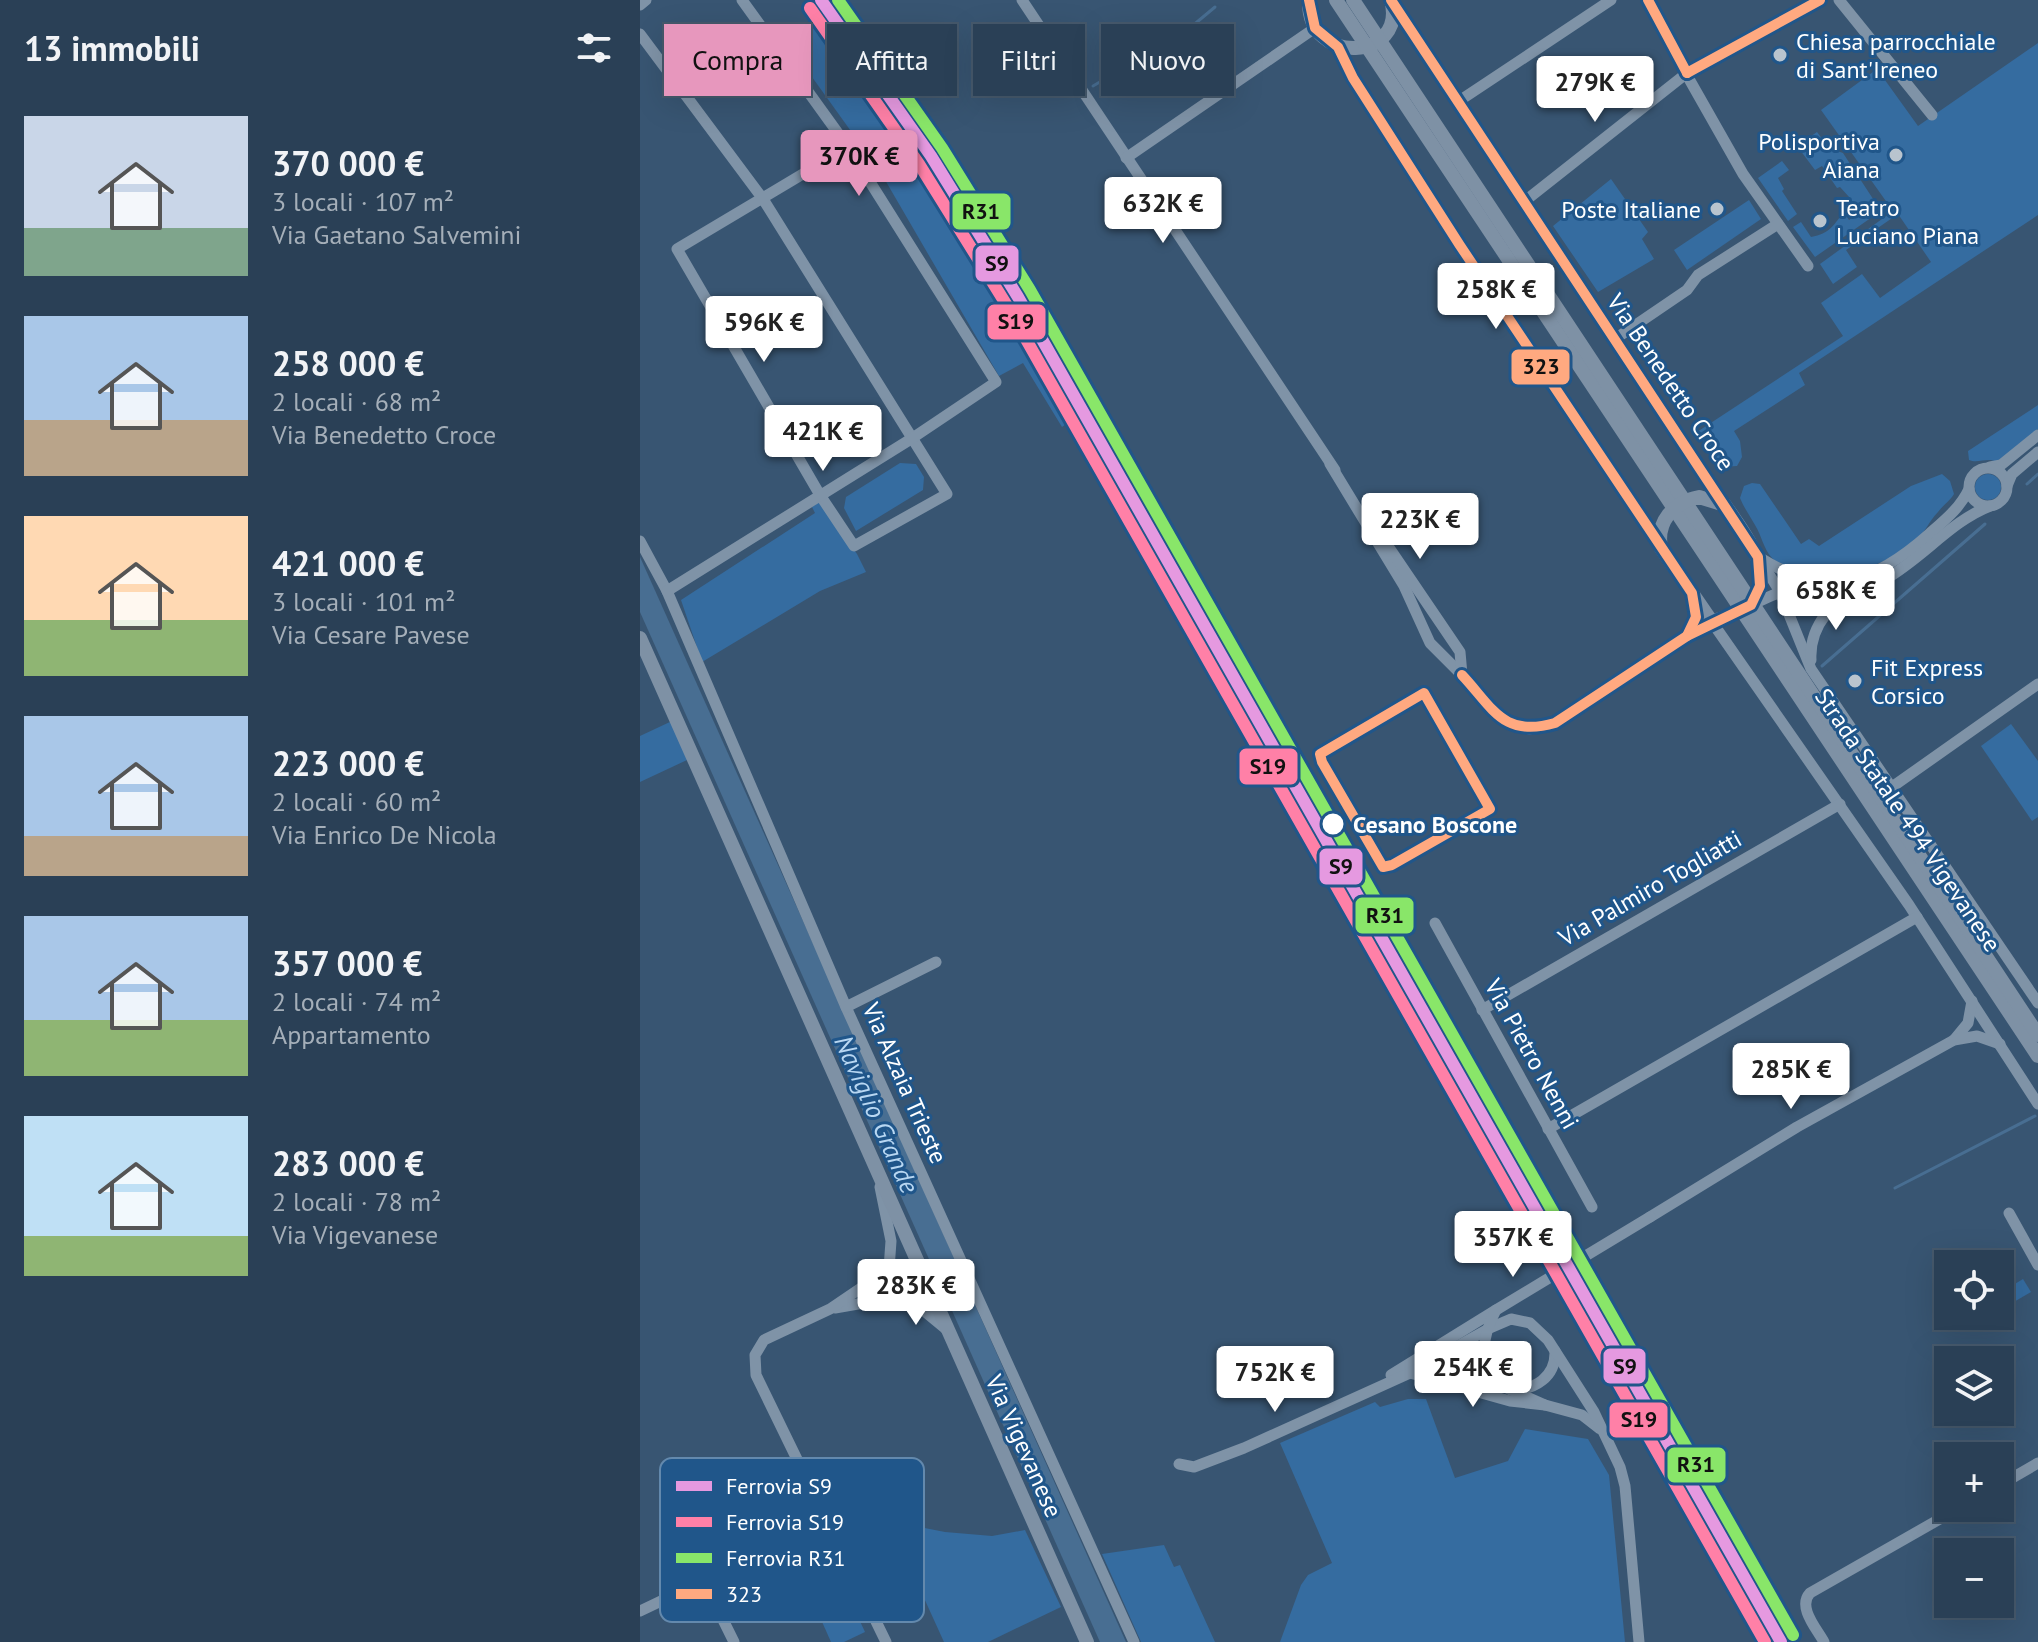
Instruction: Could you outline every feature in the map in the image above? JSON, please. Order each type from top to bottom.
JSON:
[{"type":"main road","points":[[1309,0],[1315,28],[1338,47],[1351,49],[1373,44],[1392,23],[1392,3]]},
{"type":"main road","points":[[1336,0],[1373,44],[1745,607]]},
{"type":"main road","points":[[1353,0],[1373,44]]},
{"type":"main road","name":"Via Benedetto Croce","points":[[1678,506],[1699,497],[1725,505],[1758,557]]},
{"type":"main road","points":[[1678,506],[1667,514],[1661,528],[1661,548],[1712,622],[1745,607],[1760,586],[1758,557]]},
{"type":"main road","name":"Strada Statale 494 Vigevanese","points":[[1745,607],[2038,1035]]},
{"type":"main road","name":"Strada Statale 494 Vigevanese","points":[[1745,607],[2038,1056]]},
{"type":"main road","name":"Via Vigevanese","points":[[640,638],[1087,1642]]},
{"type":"street","points":[[640,5],[646,0]]},
{"type":"street","points":[[667,591],[911,439],[996,382],[848,147],[742,0]]},
{"type":"street","points":[[1459,101],[1611,0]]},
{"type":"street","points":[[1648,0],[1743,174],[1808,266]]},
{"type":"street","points":[[1525,201],[1687,73],[1820,0]]},
{"type":"street","points":[[1839,0],[1932,115]]},
{"type":"street","points":[[1024,3],[1330,464],[1460,652],[1462,675]]},
{"type":"street","name":"Via Benedetto Croce","points":[[1392,3],[1725,505]]},
{"type":"street","points":[[1126,158],[1315,28]]},
{"type":"street","points":[[640,34],[763,199],[947,494],[854,546],[820,495],[677,249],[763,199],[848,147]]},
{"type":"street","points":[[1338,47],[1353,78],[1459,244],[1661,548]]},
{"type":"street","points":[[1615,339],[1687,290],[1698,275],[1778,224]]},
{"type":"street","points":[[1758,557],[1780,570],[1815,581],[1865,577],[1905,555],[1962,503],[1976,473],[2001,465],[2038,435]]},
{"type":"street","points":[[1811,669],[1811,646],[1816,631],[1830,611],[1852,593],[1904,568],[1973,512],[2000,501],[2012,474],[2038,452]]},
{"type":"street","points":[[1330,464],[1404,586],[1430,643],[1501,719],[1515,726],[1530,729],[1555,723],[1712,622],[1917,917],[2038,1104]]},
{"type":"street","points":[[1987,468],[2003,475],[2007,486]]},
{"type":"street","points":[[1969,489],[1979,503],[1990,506]]},
{"type":"street","name":"Via Alzaia Trieste","points":[[640,541],[667,591],[846,1007],[1134,1642]]},
{"type":"street","points":[[1758,557],[1780,592],[1811,669],[2038,1003]]},
{"type":"street","points":[[1745,607],[1780,592],[1852,593]]},
{"type":"street","points":[[1687,636],[1696,617],[1692,593]]},
{"type":"street","points":[[1687,636],[1706,635],[1727,644]]},
{"type":"street","points":[[1892,787],[2038,684]]},
{"type":"street","name":"Via Palmiro Togliatti","points":[[1482,1010],[1840,804]]},
{"type":"street","points":[[1922,832],[1956,911]]},
{"type":"street","points":[[1548,1129],[1917,917]]},
{"type":"street","name":"Via Pietro Nenni","points":[[1435,923],[1592,1207]]},
{"type":"street","points":[[846,1007],[936,962]]},
{"type":"street","points":[[1954,1040],[1968,1023],[1972,1001]]},
{"type":"street","points":[[1371,1389],[1395,1371],[1797,1127],[1954,1040],[1977,1036],[2000,1044]]},
{"type":"street","points":[[877,1171],[891,1241],[889,1269]]},
{"type":"street","points":[[2009,1213],[2038,1265]]},
{"type":"street","points":[[798,1458],[756,1375],[755,1355],[764,1340],[830,1309],[889,1269],[921,1269]]},
{"type":"street","points":[[898,1297],[921,1269]]},
{"type":"street","points":[[830,1309],[898,1297],[912,1301],[949,1331]]},
{"type":"street","points":[[1496,1310],[1489,1323],[1483,1349],[1485,1365],[1506,1388],[1545,1405],[1582,1415],[1602,1432]]},
{"type":"street","points":[[1179,1464],[1194,1467],[1244,1448],[1410,1373],[1511,1319],[1536,1327],[1594,1412],[1620,1467],[1625,1486],[1639,1642]]},
{"type":"street","points":[[1506,1388],[1529,1388],[1543,1381],[1553,1367],[1555,1351]]},
{"type":"street","points":[[1410,1373],[1510,1401],[1545,1405]]},
{"type":"street","points":[[2014,1477],[2038,1463]]},
{"type":"street","points":[[1824,1642],[1804,1606],[1805,1598],[1934,1522]]},
{"type":"street","points":[[640,1611],[660,1601]]},
{"type":"street","points":[[724,1622],[734,1642]]},
{"type":"street","points":[[876,1622],[886,1642]]},
{"type":"shaded area","points":[[826,17],[831,24],[827,24],[827,96],[880,96],[946,194],[1075,412],[1071,415],[1073,419],[1062,427],[1023,363],[999,376],[881,173],[811,76],[811,28]]},
{"type":"shaded area","points":[[2038,43],[2038,215],[1799,373],[1805,385],[1734,431],[1740,441],[1742,457],[1737,466],[1722,467],[1697,432],[1843,336],[1821,303],[1862,274],[1880,298],[1931,262],[1898,214],[1846,250],[1857,267],[1833,284],[1820,264],[1893,211],[1821,110],[1877,69],[1918,126]]},
{"type":"shaded area","points":[[1817,132],[1829,148],[1843,153],[1877,205],[1875,215],[1815,257],[1793,227],[1801,222],[1811,237],[1817,236],[1827,231],[1844,212],[1849,220],[1858,214],[1848,200],[1850,198],[1840,187],[1837,188],[1822,166],[1815,170],[1797,146]]},
{"type":"shaded area","points":[[1782,161],[1789,170],[1778,178],[1784,189],[1782,191],[1797,214],[1788,221],[1758,178]]},
{"type":"shaded area","points":[[1611,179],[1648,232],[1642,239],[1654,259],[1598,292],[1553,226]]},
{"type":"shaded area","points":[[1749,200],[1761,219],[1687,270],[1674,250]]},
{"type":"shaded area","points":[[2038,405],[2038,429],[1997,462],[1969,460],[1968,451]]},
{"type":"shaded area","points":[[900,463],[916,464],[924,477],[923,490],[856,531],[844,508],[846,497]]},
{"type":"shaded area","points":[[1942,474],[1950,481],[1954,494],[1918,538],[1901,552],[1865,569],[1825,577],[1787,569],[1772,558],[1740,498],[1744,486],[1760,484],[1801,544],[1809,539],[1819,546],[1911,486]]},
{"type":"shaded area","points":[[1988,474],[1997,478],[2001,487],[1997,496],[1988,500],[1979,496],[1975,487],[1979,478]]},
{"type":"shaded area","points":[[820,501],[866,572],[820,591],[702,662],[681,600],[815,513],[812,507]]},
{"type":"shaded area","points":[[672,721],[687,760],[640,782],[640,736]]},
{"type":"shaded area","points":[[2011,724],[2038,761],[2038,817],[2032,821],[1981,746]]},
{"type":"shaded area","points":[[2023,1279],[2031,1292],[2014,1302],[2014,1284]]},
{"type":"shaded area","points":[[1408,1399],[1426,1399],[1455,1478],[1508,1461],[1525,1429],[1588,1439],[1609,1475],[1625,1642],[1280,1642],[1301,1585],[1308,1575],[1332,1563],[1280,1443],[1375,1402],[1380,1407]]},
{"type":"shaded area","points":[[924,1528],[992,1536],[1025,1530],[1061,1607],[988,1642],[944,1642],[924,1598]]},
{"type":"shaded area","points":[[1164,1545],[1174,1567],[1180,1565],[1215,1642],[1141,1642],[1102,1554]]},
{"type":"shaded area","points":[[822,1622],[860,1622],[865,1632],[844,1642],[831,1642]]},
{"type":"water","name":"Naviglio Grande","points":[[640,557],[1126,1642],[1100,1642],[640,612]]},
{"type":"waterway","points":[[1093,86],[1185,32],[1215,7]]},
{"type":"waterway","points":[[2027,484],[2038,474]]},
{"type":"waterway","points":[[1822,666],[1985,524]]},
{"type":"waterway","points":[[1895,1188],[2035,1116]]},
{"type":"rail line","name":"S9","points":[[821,0],[931,156],[1018,297],[1781,1642]]},
{"type":"rail line","name":"R31","points":[[838,0],[942,148],[1030,290],[1793,1635]]},
{"type":"rail line","name":"S19","points":[[810,8],[919,164],[1006,304],[1765,1642]]},
{"type":"transit line","name":"323","points":[[1309,0],[1315,28],[1338,47],[1353,78],[1459,244],[1692,593],[1696,617],[1687,636]]},
{"type":"transit line","name":"323","points":[[1391,0],[1758,557],[1760,586],[1751,605],[1687,636],[1555,723],[1537,727],[1511,723],[1491,709],[1462,675]]},
{"type":"transit line","name":"323","points":[[1648,0],[1687,73]]},
{"type":"transit line","name":"323","points":[[1687,73],[1820,0]]},
{"type":"transit line","name":"323","points":[[1424,693],[1490,809],[1392,865],[1383,867],[1320,754],[1424,693]]},
{"type":"place","name":"Chiesa parrocchiale di Sant'Ireneo","points":[[1780,55]]},
{"type":"place","name":"Polisportiva Aiana","points":[[1896,155]]},
{"type":"place","name":"Poste Italiane","points":[[1717,209]]},
{"type":"place","name":"Teatro Luciano Piana","points":[[1820,221]]},
{"type":"place","name":"Fit Express Corsico","points":[[1855,681]]},
{"type":"place","name":"Cesano Boscone","points":[[1333,824]]}]
